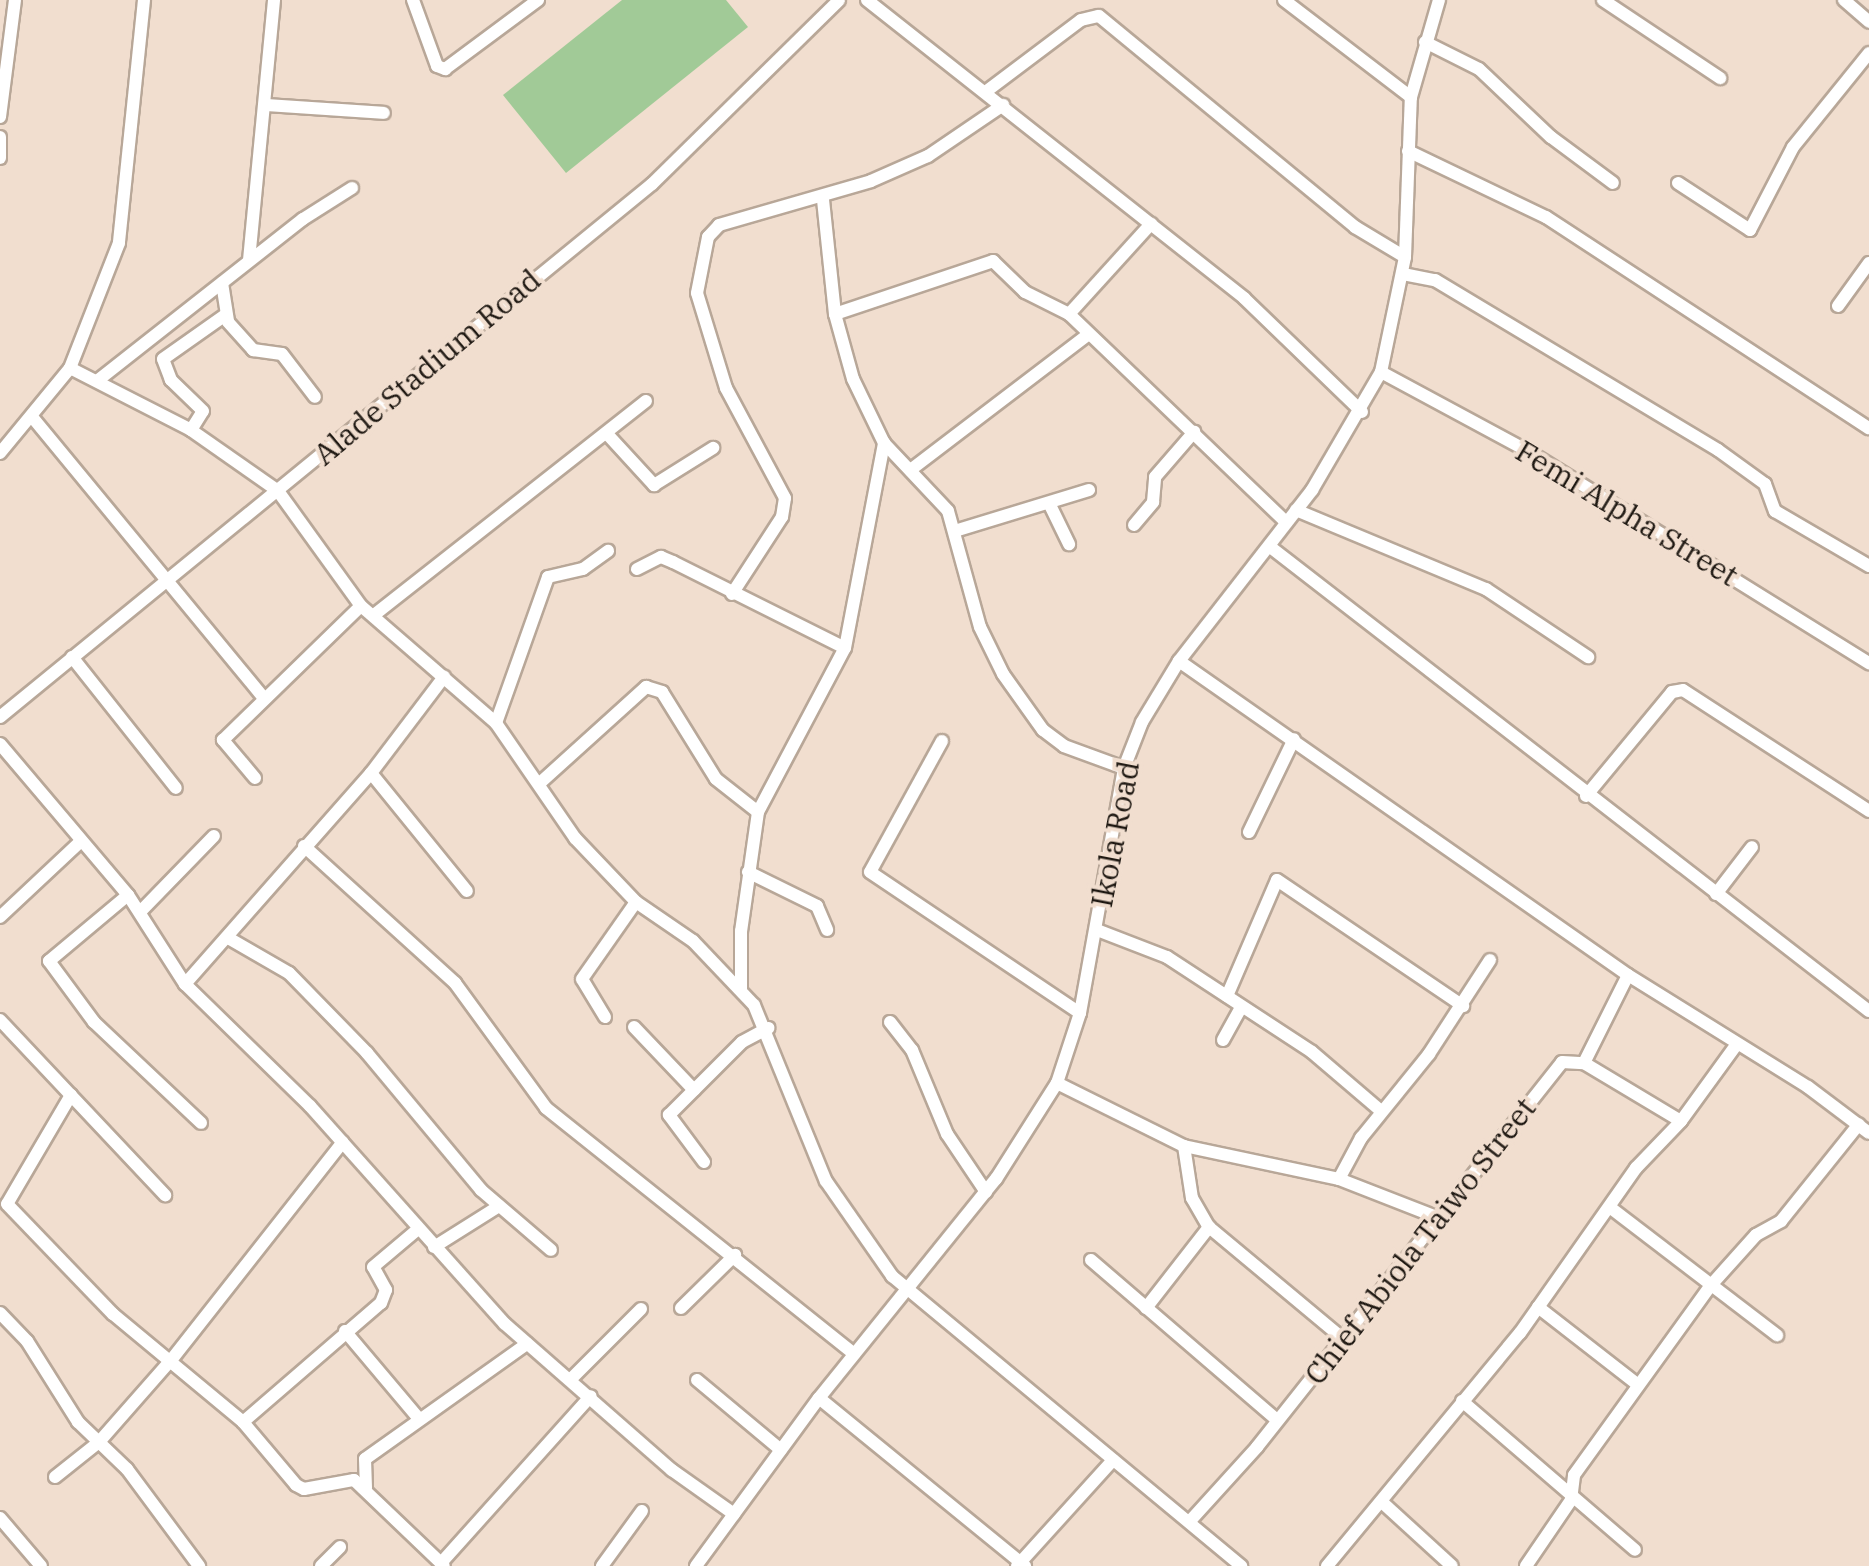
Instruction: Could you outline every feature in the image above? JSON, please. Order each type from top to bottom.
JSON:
[{"type":"street","points":[[0,117],[15,0]]},
{"type":"street","points":[[0,453],[34,418],[70,368],[119,242],[144,0]]},
{"type":"street","points":[[249,260],[274,0]]},
{"type":"street","points":[[413,0],[437,66],[446,69],[538,0]]},
{"type":"street","name":"Alade Stadium Road","points":[[0,717],[652,184],[838,0]]},
{"type":"street","points":[[867,0],[988,90],[1244,298],[1362,412]]},
{"type":"street","points":[[1284,0],[1411,98]]},
{"type":"street","name":"Ikola Road","points":[[696,1566],[854,1354],[986,1192],[1056,1082],[1080,1012],[1124,768],[1142,722],[1179,661],[1296,510],[1362,412],[1381,372],[1405,256],[1411,98],[1439,0]]},
{"type":"street","points":[[1603,0],[1720,78]]},
{"type":"street","points":[[1844,0],[1869,22]]},
{"type":"street","points":[[988,90],[1081,20],[1099,16],[1355,226],[1405,256]]},
{"type":"street","points":[[1425,42],[1478,69],[1551,137],[1613,182]]},
{"type":"street","points":[[1678,182],[1750,230],[1793,146],[1869,53]]},
{"type":"street","points":[[266,105],[384,114]]},
{"type":"street","points":[[732,594],[782,517],[786,498],[726,388],[696,293],[704,249],[719,225],[823,198],[928,156],[1003,105]]},
{"type":"street","points":[[0,136],[0,158]]},
{"type":"street","points":[[1408,151],[1546,217],[1869,428]]},
{"type":"street","points":[[96,381],[249,260],[352,188]]},
{"type":"street","points":[[823,198],[835,314],[853,380],[884,443],[913,468],[958,530],[975,612],[1003,674],[1043,730],[1080,753],[1124,768]]},
{"type":"street","points":[[1069,314],[1151,224]]},
{"type":"street","points":[[835,314],[989,260],[1024,292],[1069,314],[1286,522]]},
{"type":"street","points":[[1838,306],[1869,263]]},
{"type":"street","points":[[1402,274],[1444,286],[1718,450],[1765,484],[1775,510],[1869,566]]},
{"type":"street","points":[[222,283],[224,316],[253,350],[282,354],[315,397]]},
{"type":"street","points":[[191,430],[203,411],[171,380],[163,359],[224,316]]},
{"type":"street","points":[[913,468],[1089,334]]},
{"type":"street","points":[[70,368],[191,430],[278,491],[361,606],[496,724],[541,782],[575,838],[636,902],[694,942],[742,990],[768,1028],[826,1181],[892,1276],[1241,1566]]},
{"type":"street","name":"Femi Alpha Street","points":[[1381,372],[1528,452],[1869,663]]},
{"type":"street","points":[[374,616],[608,436],[646,401]]},
{"type":"street","points":[[34,418],[106,514],[170,577],[264,698]]},
{"type":"street","points":[[1134,525],[1153,502],[1155,477],[1194,432]]},
{"type":"street","points":[[608,436],[654,485],[662,486],[713,448]]},
{"type":"street","points":[[742,990],[748,872],[758,812],[845,648],[884,443]]},
{"type":"street","points":[[958,530],[1089,490]]},
{"type":"street","points":[[1049,503],[1069,544]]},
{"type":"street","points":[[1296,510],[1486,589],[1588,657]]},
{"type":"street","points":[[1268,546],[1586,796],[1869,1011]]},
{"type":"street","points":[[496,724],[548,577],[583,570],[608,552]]},
{"type":"street","points":[[638,569],[661,558],[845,648]]},
{"type":"street","points":[[255,778],[222,743],[361,606]]},
{"type":"street","points":[[72,658],[176,788]]},
{"type":"street","points":[[1179,661],[1628,975],[1864,1128],[1781,1220],[1756,1235],[1712,1284],[1574,1475],[1571,1500],[1526,1566]]},
{"type":"street","points":[[185,984],[230,939],[304,846],[371,773],[444,678]]},
{"type":"street","points":[[541,782],[654,686],[716,779],[758,812]]},
{"type":"street","points":[[1586,796],[1672,692],[1682,690],[1869,812]]},
{"type":"street","points":[[1249,832],[1294,740]]},
{"type":"street","points":[[942,741],[870,872],[1080,1012]]},
{"type":"street","points":[[0,744],[128,895],[185,984],[344,1142],[417,1230],[527,1344],[571,1378],[672,1470],[734,1514]]},
{"type":"street","points":[[371,773],[467,891]]},
{"type":"street","points":[[140,912],[214,836]]},
{"type":"street","points":[[0,916],[81,840]]},
{"type":"street","points":[[304,846],[455,983],[546,1108],[854,1354]]},
{"type":"street","points":[[1716,894],[1752,847]]},
{"type":"street","points":[[748,872],[814,904],[826,930]]},
{"type":"street","points":[[1227,996],[1277,880],[1463,1006]]},
{"type":"street","points":[[128,895],[49,961],[94,1022],[201,1123]]},
{"type":"street","points":[[605,1017],[582,979],[636,902]]},
{"type":"street","points":[[1097,930],[1166,957],[1312,1052],[1380,1110]]},
{"type":"street","points":[[230,939],[289,973],[499,1206],[551,1250]]},
{"type":"street","points":[[1338,1180],[1380,1110],[1463,1006],[1490,960]]},
{"type":"street","points":[[1628,975],[1584,1064],[1681,1121]]},
{"type":"street","points":[[1223,1040],[1240,1007]]},
{"type":"street","points":[[0,1020],[165,1195]]},
{"type":"street","points":[[890,1022],[912,1050],[947,1134],[986,1192]]},
{"type":"street","points":[[634,1028],[694,1090]]},
{"type":"street","points":[[704,1162],[669,1118],[742,1042],[768,1028]]},
{"type":"street","points":[[1327,1566],[1383,1504],[1538,1307],[1612,1209],[1636,1168],[1681,1121],[1736,1044]]},
{"type":"street","name":"Chief Abiola Taiwo Street","points":[[1190,1521],[1440,1218],[1557,1066],[1584,1064]]},
{"type":"street","points":[[1056,1082],[1184,1146],[1338,1180],[1440,1218]]},
{"type":"street","points":[[71,1094],[7,1204],[113,1314],[172,1359],[242,1422],[300,1488],[348,1480],[366,1488],[442,1564],[591,1396]]},
{"type":"street","points":[[55,1477],[99,1442],[172,1359],[344,1142]]},
{"type":"street","points":[[1184,1146],[1192,1198],[1209,1226],[1342,1338]]},
{"type":"street","points":[[434,1247],[499,1206]]},
{"type":"street","points":[[1612,1209],[1777,1335]]},
{"type":"street","points":[[1146,1308],[1209,1226]]},
{"type":"street","points":[[242,1422],[386,1297],[374,1267],[417,1230]]},
{"type":"street","points":[[681,1308],[735,1256]]},
{"type":"street","points":[[1092,1260],[1277,1420]]},
{"type":"street","points":[[1538,1307],[1637,1384]]},
{"type":"street","points":[[571,1378],[641,1309]]},
{"type":"street","points":[[0,1313],[199,1566]]},
{"type":"street","points":[[345,1331],[418,1419]]},
{"type":"street","points":[[366,1488],[365,1460],[527,1344]]},
{"type":"street","points":[[697,1380],[781,1450]]},
{"type":"street","points":[[820,1398],[1021,1565],[1113,1460]]},
{"type":"street","points":[[1462,1401],[1571,1500],[1635,1550]]},
{"type":"street","points":[[1383,1504],[1452,1566]]},
{"type":"street","points":[[602,1566],[642,1511]]},
{"type":"street","points":[[0,1518],[40,1566]]},
{"type":"street","points":[[321,1566],[340,1546]]},
{"type":"green space","points":[[622,0],[726,0],[748,27],[566,173],[503,95]]}]
